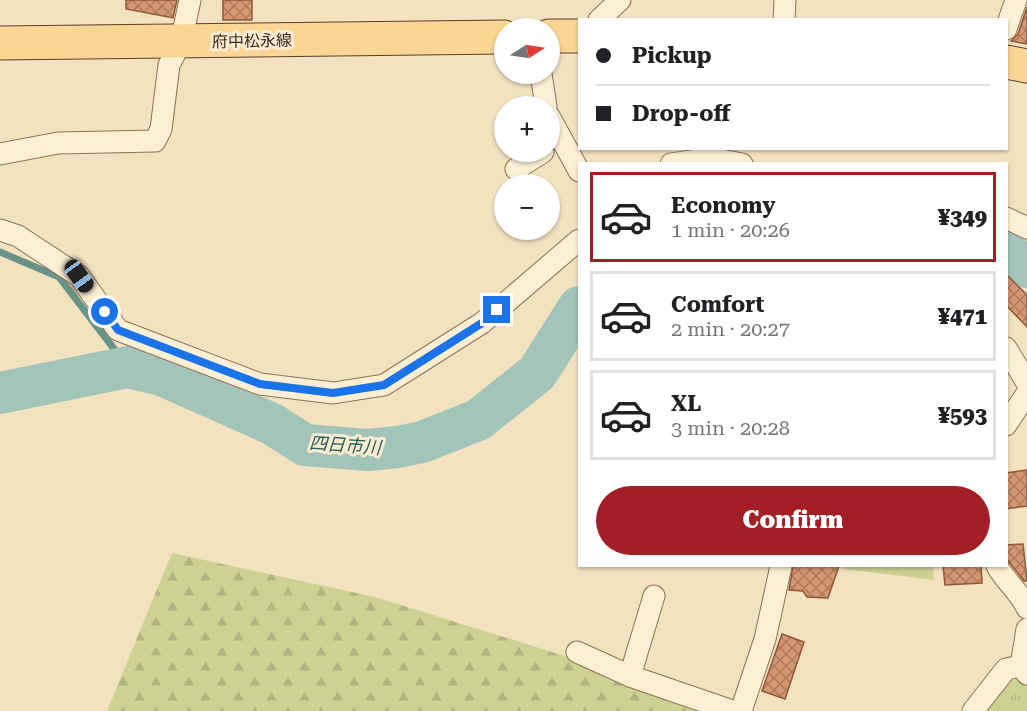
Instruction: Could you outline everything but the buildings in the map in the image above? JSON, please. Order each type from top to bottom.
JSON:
[{"type":"main road","points":[[560,36],[578,36]]},
{"type":"main road","name":"府中松永線","points":[[0,44],[494,37]]},
{"type":"main road","points":[[1008,62],[1027,66]]},
{"type":"street","points":[[0,154],[58,143],[155,141],[161,129],[169,65],[181,42],[190,0]]},
{"type":"street","points":[[601,18],[620,0]]},
{"type":"street","points":[[784,18],[785,0]]},
{"type":"street","points":[[1008,23],[1016,0]]},
{"type":"street","points":[[560,150],[578,170]]},
{"type":"street","points":[[684,162],[711,158],[732,162]]},
{"type":"street","points":[[516,169],[527,162]]},
{"type":"street","points":[[1008,219],[1027,228]]},
{"type":"street","points":[[0,231],[18,236],[79,276],[118,330],[260,384],[333,393],[384,385],[482,323],[577,245]]},
{"type":"street","points":[[1008,351],[1027,383]]},
{"type":"street","points":[[1008,422],[1027,393]]},
{"type":"street","points":[[741,711],[765,639],[781,567]]},
{"type":"street","points":[[998,567],[1005,579],[1025,596]]},
{"type":"street","points":[[630,676],[654,597]]},
{"type":"street","points":[[973,711],[1006,669],[1024,670],[1027,628]]},
{"type":"street","points":[[577,652],[630,676],[732,711]]},
{"type":"green space","points":[[1008,219],[1027,228],[1027,279],[1008,267]]},
{"type":"green space","points":[[172,553],[375,597],[742,711],[107,711]]},
{"type":"green space","points":[[845,567],[933,567],[934,580],[845,569]]},
{"type":"green space","points":[[1027,676],[1027,711],[973,711],[993,685]]},
{"type":"waterway","points":[[0,252],[59,277],[128,367]]},
{"type":"waterway","name":"四日市川","points":[[1008,253],[1027,267]]},
{"type":"waterway","name":"四日市川","points":[[0,393],[128,367],[162,375],[272,424],[305,445],[368,450],[398,447],[422,442],[478,420],[537,373],[578,309]]},
{"type":"route","points":[[105,312],[118,330],[260,384],[333,393],[384,385],[482,323],[497,310]]}]
